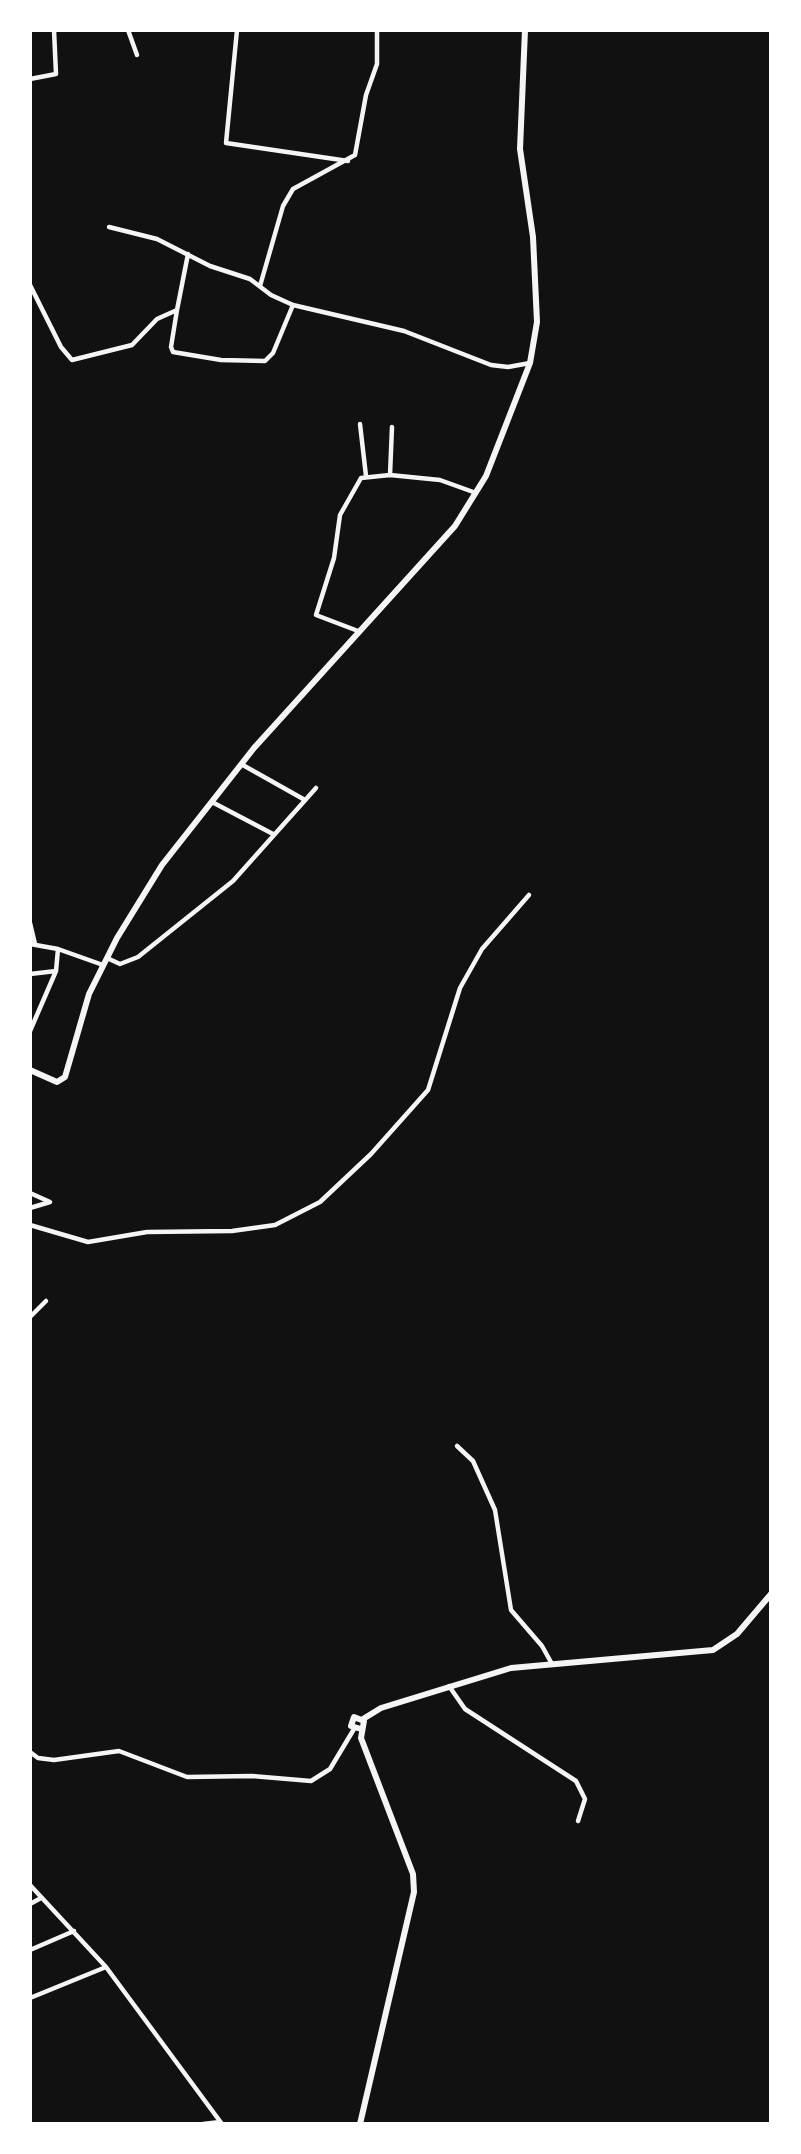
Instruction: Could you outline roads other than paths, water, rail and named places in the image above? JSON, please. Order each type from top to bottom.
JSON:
[{"type":"street","points":[[30,79],[56,74],[55,30]]},
{"type":"street","points":[[128,30],[138,55]]},
{"type":"street","points":[[237,30],[226,143],[348,161]]},
{"type":"street","points":[[260,286],[288,196],[298,184],[348,161],[355,155],[366,95],[377,64],[377,30]]},
{"type":"street","points":[[30,1070],[57,1082],[65,1077],[81,1013],[105,962],[162,865],[241,764],[455,526],[477,494],[498,450],[530,363],[537,322],[533,237],[520,149],[525,30]]},
{"type":"street","points":[[109,227],[157,239],[293,304],[404,331],[491,365],[508,367],[530,363]]},
{"type":"street","points":[[188,254],[171,347],[173,352],[212,359],[260,362],[268,360],[293,304]]},
{"type":"street","points":[[30,285],[61,347],[72,360],[132,345],[157,319],[177,310]]},
{"type":"street","points":[[360,424],[366,475]]},
{"type":"street","points":[[390,475],[392,427]]},
{"type":"street","points":[[358,631],[316,615],[334,558],[340,515],[361,478],[366,475],[390,475],[440,480],[477,494]]},
{"type":"street","points":[[241,764],[305,800]]},
{"type":"street","points":[[30,923],[32,944],[120,964],[138,957],[233,880],[316,788]]},
{"type":"street","points":[[212,802],[273,834]]},
{"type":"street","points":[[30,1225],[96,1242],[139,1233],[219,1232],[275,1225],[320,1202],[423,1097],[430,1085],[454,1002],[468,973],[482,949],[529,895]]},
{"type":"street","points":[[30,1031],[56,971],[58,949]]},
{"type":"street","points":[[30,974],[56,971]]},
{"type":"street","points":[[30,1193],[50,1202],[30,1208]]},
{"type":"street","points":[[30,1317],[46,1301]]},
{"type":"street","points":[[457,1446],[473,1461],[495,1510],[511,1610],[542,1646],[552,1664]]},
{"type":"street","points":[[360,2124],[414,1892],[413,1874],[352,1719],[363,1719],[381,1708],[510,1668],[713,1650],[737,1634],[771,1594]]},
{"type":"street","points":[[448,1686],[465,1709],[568,1773],[585,1799],[578,1821]]},
{"type":"street","points":[[30,1752],[38,1758],[54,1760],[119,1751],[187,1777],[252,1776],[311,1780],[319,1779],[330,1769],[363,1719]]},
{"type":"street","points":[[30,1885],[107,1967],[221,2123]]},
{"type":"street","points":[[30,1904],[41,1897]]},
{"type":"street","points":[[30,1950],[74,1931]]},
{"type":"street","points":[[30,1998],[107,1967]]},
{"type":"street","points":[[203,2124],[221,2123]]}]
